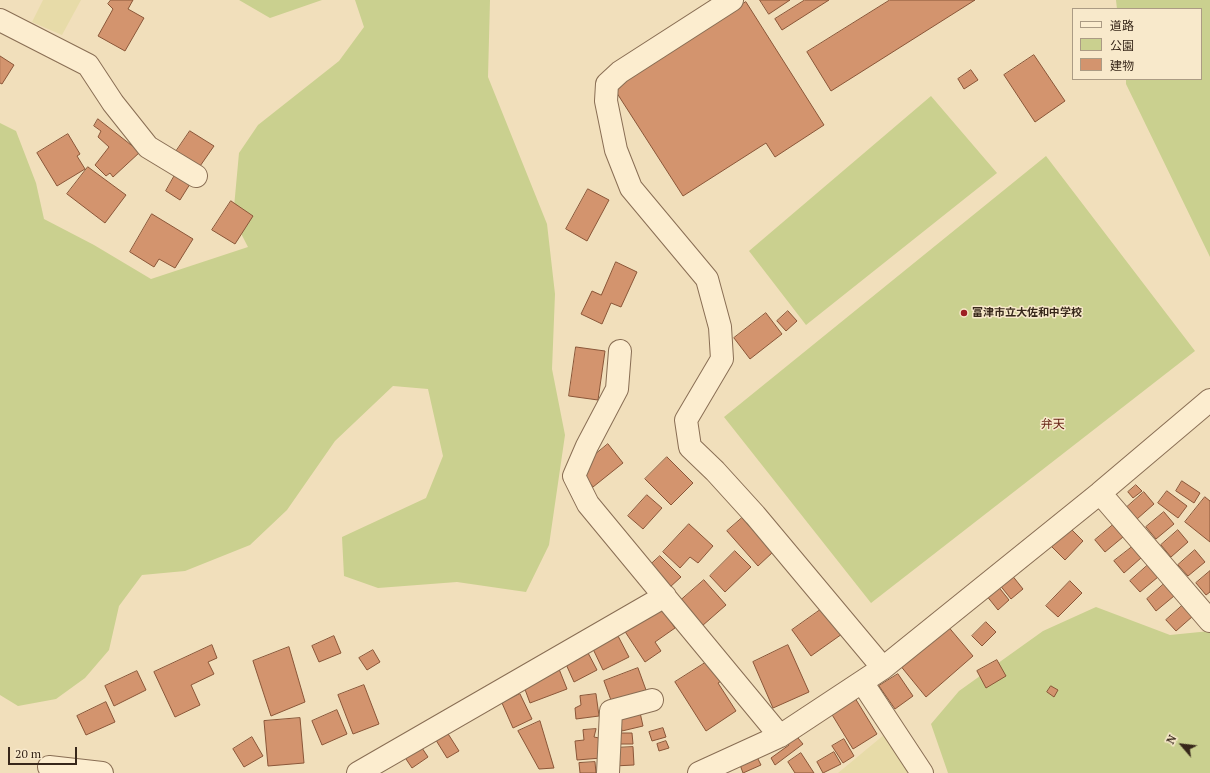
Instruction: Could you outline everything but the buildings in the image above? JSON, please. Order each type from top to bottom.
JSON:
[{"type":"street","points":[[732,0],[620,72],[607,84],[606,101],[616,150],[631,188],[707,279],[720,327],[722,359],[686,420],[690,447],[715,471],[755,515],[883,668]]},
{"type":"street","points":[[0,20],[88,65],[113,103],[148,147],[196,176]]},
{"type":"street","points":[[620,351],[617,389],[587,446],[574,476],[588,504],[780,736]]},
{"type":"street","points":[[699,773],[780,736],[883,668],[1100,493],[1210,400]]},
{"type":"street","points":[[1100,493],[1210,621]]},
{"type":"street","points":[[358,773],[665,596]]},
{"type":"street","points":[[862,682],[922,773]]},
{"type":"street","points":[[608,773],[611,711],[652,700]]},
{"type":"street","points":[[49,767],[102,773]]},
{"type":"shaded area","points":[[43,0],[81,0],[62,35],[32,22]]},
{"type":"shaded area","points":[[885,734],[913,773],[838,773]]},
{"type":"green space","points":[[239,0],[322,0],[270,18]]},
{"type":"green space","points":[[355,0],[490,0],[488,77],[547,224],[555,294],[552,369],[565,435],[549,545],[526,592],[457,582],[378,588],[344,576],[342,537],[426,498],[443,456],[428,389],[393,386],[335,441],[287,510],[250,545],[185,571],[142,575],[119,606],[109,650],[85,678],[56,699],[18,706],[0,695],[0,123],[16,131],[36,183],[44,219],[94,245],[151,279],[248,247],[233,218],[239,153],[258,125],[339,61],[364,27]]},
{"type":"green space","points":[[1116,0],[1210,0],[1210,257],[1126,84],[1126,80],[1202,80],[1202,8],[1117,8]]},
{"type":"green space","points":[[931,96],[997,173],[806,325],[749,251]]},
{"type":"green space","points":[[1046,156],[1195,351],[871,603],[724,417]]},
{"type":"green space","points":[[1096,607],[1170,635],[1210,631],[1210,773],[948,773],[931,724],[959,691],[1043,631]]},
{"type":"place","name":"富津市立大佐和中学校","points":[[964,313]]},
{"type":"district","name":"弁天","points":[[1053,425]]}]
